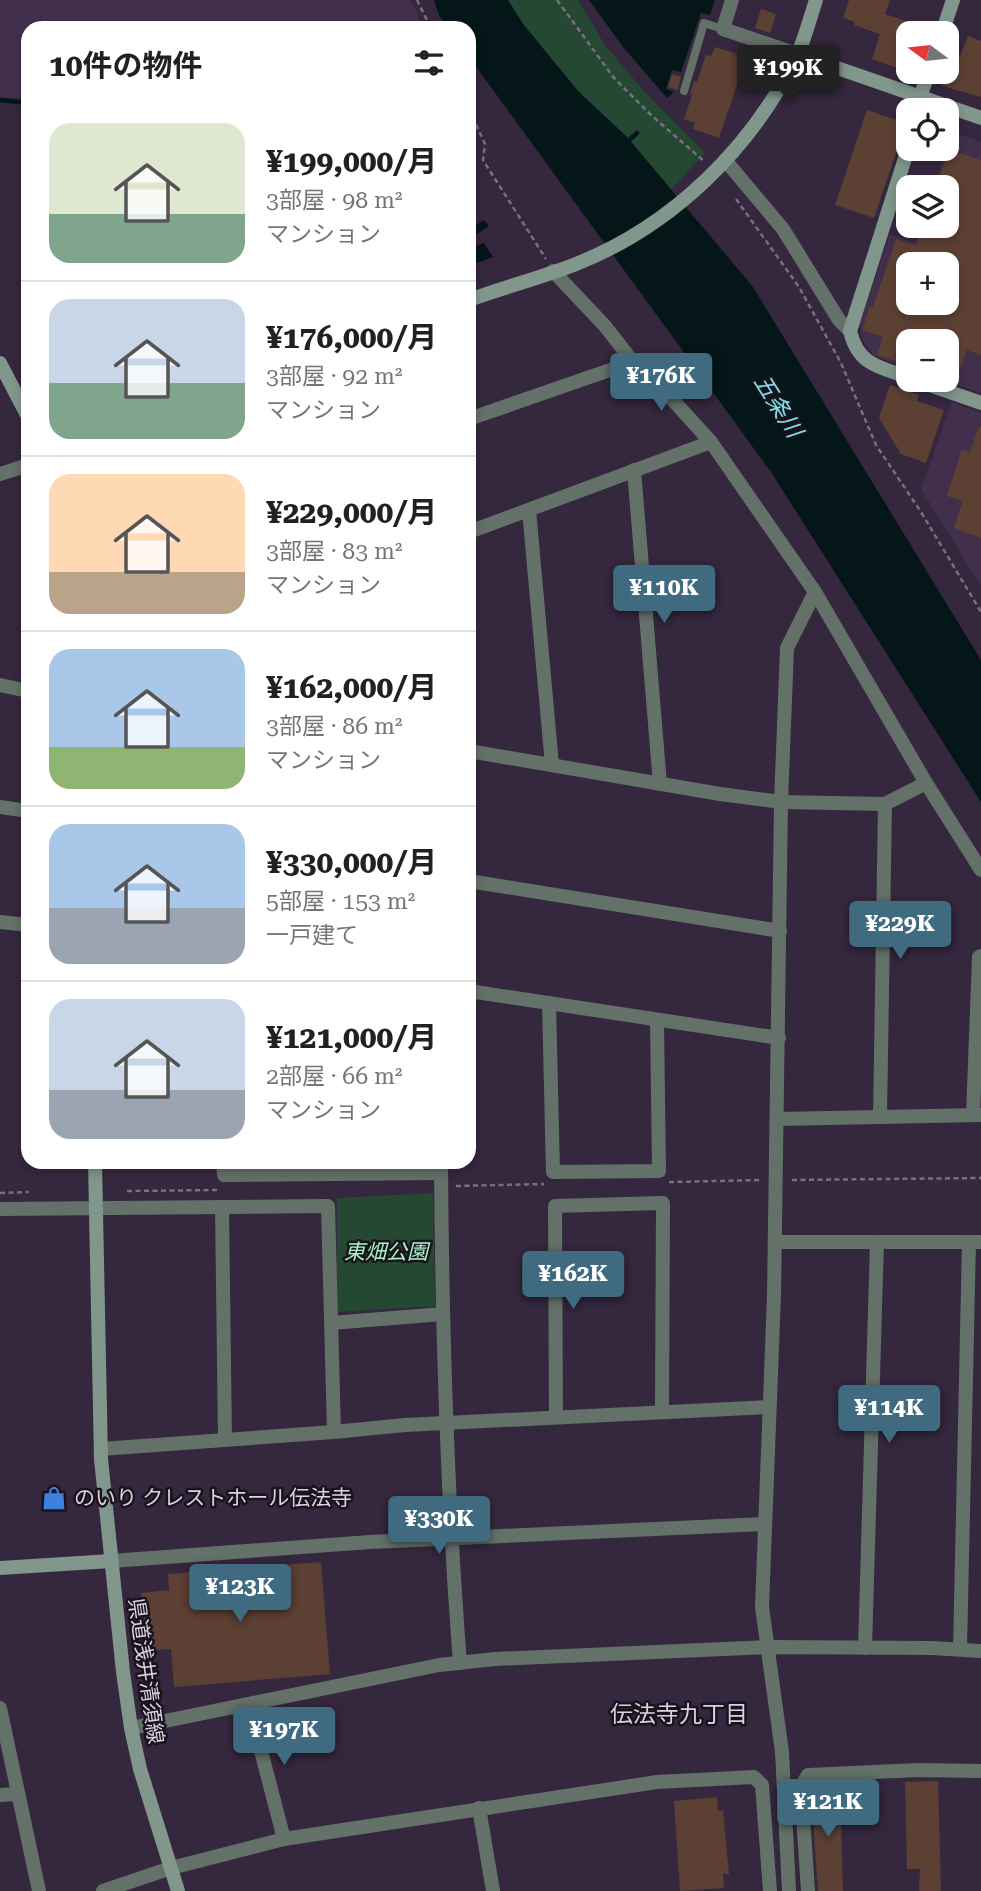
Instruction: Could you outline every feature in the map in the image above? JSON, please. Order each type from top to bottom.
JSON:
[{"type":"street","points":[[732,0],[723,29],[912,98]]},
{"type":"street","points":[[476,298],[575,265],[608,249],[659,219],[716,170],[743,141],[797,54],[816,0]]},
{"type":"street","points":[[946,21],[953,0]]},
{"type":"street","points":[[959,112],[981,118]]},
{"type":"street","points":[[896,372],[863,359],[852,342],[850,331],[904,161]]},
{"type":"street","points":[[716,170],[783,229],[838,320],[850,331]]},
{"type":"street","points":[[553,271],[605,326],[633,362],[711,442],[815,593],[926,783],[981,870]]},
{"type":"street","points":[[476,417],[633,362]]},
{"type":"street","points":[[0,363],[21,404]]},
{"type":"street","points":[[949,392],[981,403]]},
{"type":"street","points":[[476,529],[711,442]]},
{"type":"street","points":[[0,474],[21,467]]},
{"type":"street","points":[[634,470],[660,784]]},
{"type":"street","points":[[529,510],[552,765]]},
{"type":"street","points":[[789,1891],[782,1752],[762,1607],[775,1241],[781,802],[787,648],[815,593]]},
{"type":"street","points":[[0,685],[21,690]]},
{"type":"street","points":[[476,752],[781,802],[885,804],[926,783]]},
{"type":"street","points":[[880,1117],[885,804]]},
{"type":"street","points":[[0,807],[21,810]]},
{"type":"street","points":[[476,882],[780,931]]},
{"type":"street","points":[[0,922],[21,924]]},
{"type":"street","points":[[778,1119],[977,1115],[981,956]]},
{"type":"street","points":[[476,992],[779,1038]]},
{"type":"street","points":[[549,1003],[553,1172],[659,1171],[657,1020]]},
{"type":"street","name":"県道浅井清須線","points":[[95,1169],[101,1449],[111,1561],[131,1728],[139,1769],[178,1891]]},
{"type":"street","points":[[224,1169],[224,1175],[314,1169]]},
{"type":"street","points":[[348,1169],[441,1174],[445,1423],[450,1538],[460,1663]]},
{"type":"street","points":[[556,1417],[555,1206],[663,1203],[662,1412]]},
{"type":"street","points":[[0,1209],[328,1206],[334,1432]]},
{"type":"street","points":[[222,1207],[225,1440]]},
{"type":"street","points":[[775,1241],[975,1242],[960,1649]]},
{"type":"street","points":[[865,1648],[877,1242]]},
{"type":"street","points":[[331,1323],[443,1314]]},
{"type":"street","points":[[101,1449],[445,1423],[769,1407]]},
{"type":"street","points":[[0,1568],[450,1538],[765,1524]]},
{"type":"street","points":[[131,1728],[460,1663],[509,1658],[767,1647],[981,1651]]},
{"type":"street","points":[[250,1705],[284,1839]]},
{"type":"street","points":[[0,1708],[39,1891]]},
{"type":"street","points":[[808,1891],[801,1786],[808,1775],[918,1770],[981,1771]]},
{"type":"street","points":[[103,1891],[170,1868],[284,1839],[657,1782],[754,1777],[762,1785],[769,1891]]},
{"type":"street","points":[[0,1795],[18,1794]]},
{"type":"street","points":[[479,1808],[493,1891]]},
{"type":"lane","points":[[684,92],[705,23],[723,29]]},
{"type":"path","points":[[417,0],[427,21]]},
{"type":"path","points":[[557,0],[614,78],[651,116],[716,170]]},
{"type":"path","points":[[476,124],[485,144],[483,160],[553,271]]},
{"type":"path","points":[[736,198],[799,287],[841,363],[876,444],[921,512],[981,612]]},
{"type":"path","points":[[441,1174],[555,1184]]},
{"type":"path","points":[[665,1182],[981,1178]]},
{"type":"path","points":[[123,1192],[220,1190]]},
{"type":"path","points":[[0,1192],[41,1192]]},
{"type":"shaded area","points":[[0,0],[411,0],[420,21],[21,21],[21,98],[0,97]]},
{"type":"shaded area","points":[[959,134],[981,142],[981,393],[959,385],[959,329],[896,329],[896,364],[874,356],[862,339],[860,323],[890,234],[915,243],[917,238],[959,238],[959,175],[938,175],[943,161],[959,161]]},
{"type":"shaded area","points":[[952,402],[981,413],[981,586],[921,489]]},
{"type":"green space","points":[[508,0],[578,0],[605,45],[642,89],[705,153],[671,189],[627,137],[578,91],[523,24]]},
{"type":"green space","name":"東畑公園","points":[[433,1193],[435,1306],[337,1312],[337,1198]]},
{"type":"water","name":"五条川","points":[[434,0],[508,0],[523,24],[578,91],[627,137],[753,287],[981,660],[981,802],[771,472],[476,67],[476,21],[443,21]]},
{"type":"water","points":[[589,0],[715,0],[710,15],[701,13],[681,72],[672,70],[666,89],[674,92],[667,98],[623,47]]},
{"type":"water","points":[[484,220],[489,226],[476,234],[476,225]]},
{"type":"water","points":[[484,243],[493,257],[476,263],[476,244]]},
{"type":"building","points":[[849,0],[890,0],[885,14],[906,21],[896,21],[896,68],[872,59],[880,34],[843,18]]},
{"type":"building","points":[[761,9],[776,14],[770,33],[755,28]]},
{"type":"building","points":[[968,36],[981,41],[981,97],[942,86],[959,84],[959,58]]},
{"type":"building","points":[[715,47],[744,56],[743,67],[719,138],[693,129],[695,123],[684,119],[694,81],[697,82],[706,55],[711,56]]},
{"type":"building","points":[[672,74],[681,77],[678,90],[668,87]]},
{"type":"building","points":[[867,110],[896,120],[896,153],[874,218],[835,205]]},
{"type":"building","points":[[959,153],[981,160],[981,355],[967,350],[959,373],[959,329],[896,329],[896,361],[877,355],[883,337],[862,330],[870,306],[873,307],[896,239],[916,245],[918,238],[959,238],[959,175],[940,175],[946,161],[959,161]]},
{"type":"building","points":[[890,385],[896,387],[896,392],[919,395],[917,401],[944,410],[926,463],[901,454],[879,418]]},
{"type":"building","points":[[979,427],[981,538],[954,528],[963,501],[947,496],[962,449],[970,452]]},
{"type":"building","points":[[321,1562],[330,1674],[174,1687],[171,1649],[145,1651],[141,1593],[169,1590],[168,1574]]},
{"type":"building","points":[[938,1781],[941,1891],[919,1891],[920,1869],[907,1869],[905,1782]]},
{"type":"building","points":[[840,1787],[843,1891],[818,1891],[811,1791]]},
{"type":"building","points":[[717,1797],[718,1811],[723,1811],[729,1874],[723,1874],[724,1888],[680,1891],[674,1801]]},
{"type":"waterway","points":[[0,100],[21,102]]},
{"type":"waterway","points":[[627,142],[637,133]]},
{"type":"place","name":"のいり クレストホール伝法寺","points":[[54,1498]]},
{"type":"district","name":"伝法寺九丁目","points":[[679,1714]]}]
